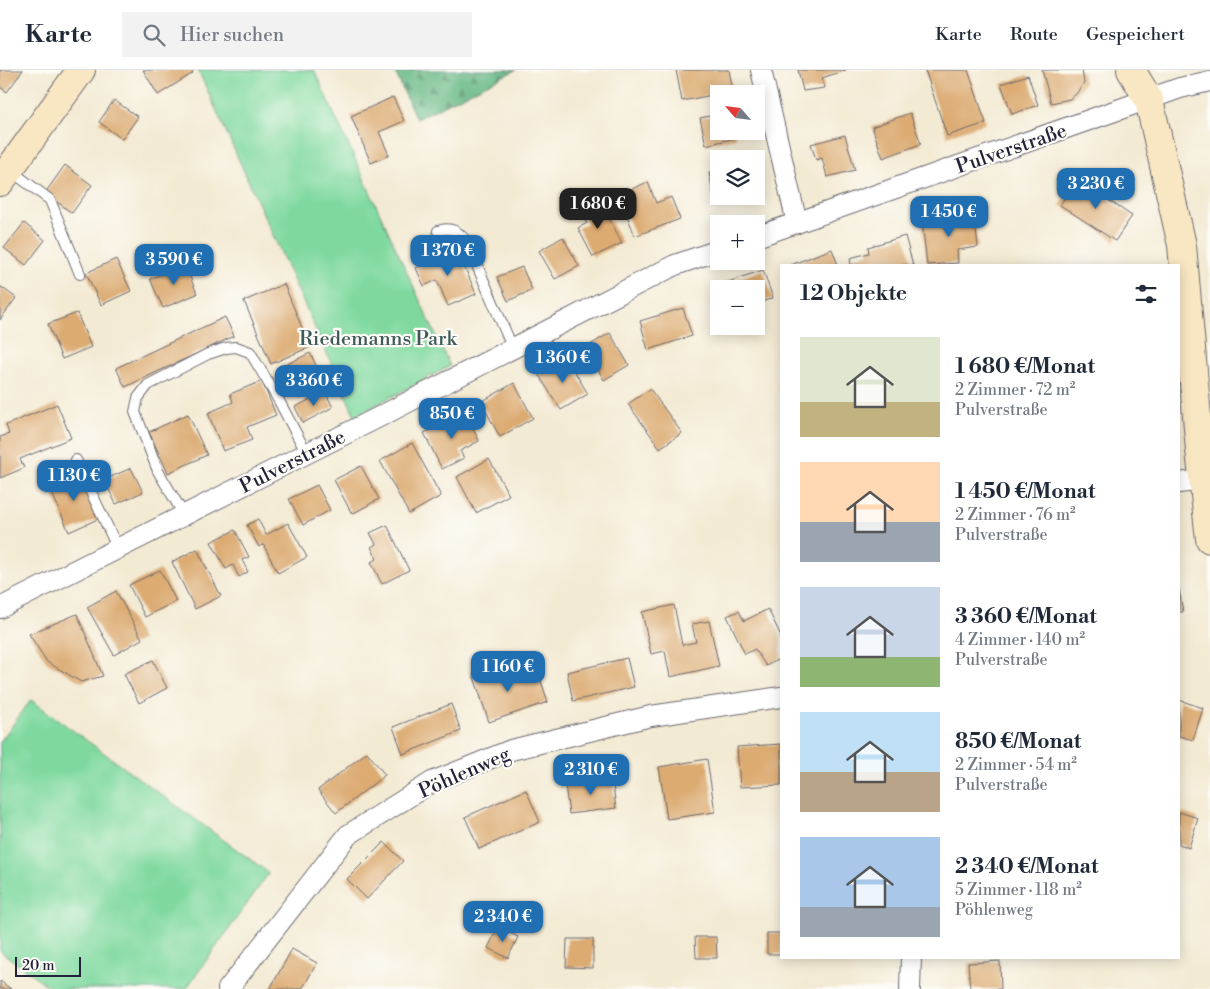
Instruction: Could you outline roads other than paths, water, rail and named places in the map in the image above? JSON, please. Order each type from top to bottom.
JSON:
[{"type":"street","points":[[4,176],[81,70]]},
{"type":"street","points":[[761,70],[797,223]]},
{"type":"street","points":[[1131,70],[1149,100],[1182,245],[1203,407],[1191,481],[1210,539]]},
{"type":"street","name":"Pulverstraße","points":[[765,234],[1180,88],[1210,81]]},
{"type":"street","name":"Pulverstraße","points":[[0,608],[307,454],[675,265],[710,253]]},
{"type":"street","name":"Pöhlenweg","points":[[228,989],[348,835],[432,782],[511,750],[651,716],[780,698]]},
{"type":"street","points":[[910,989],[911,959]]},
{"type":"lane","points":[[4,176],[50,200],[80,274]]},
{"type":"lane","points":[[438,231],[444,229],[455,230],[467,242],[513,349]]},
{"type":"lane","points":[[184,516],[158,471],[135,412],[138,398],[148,386],[208,354],[236,347],[250,352],[278,399],[307,454]]},
{"type":"lane","points":[[76,460],[118,549]]},
{"type":"park label","name":"Riedemanns Park","points":[[378,338]]}]
